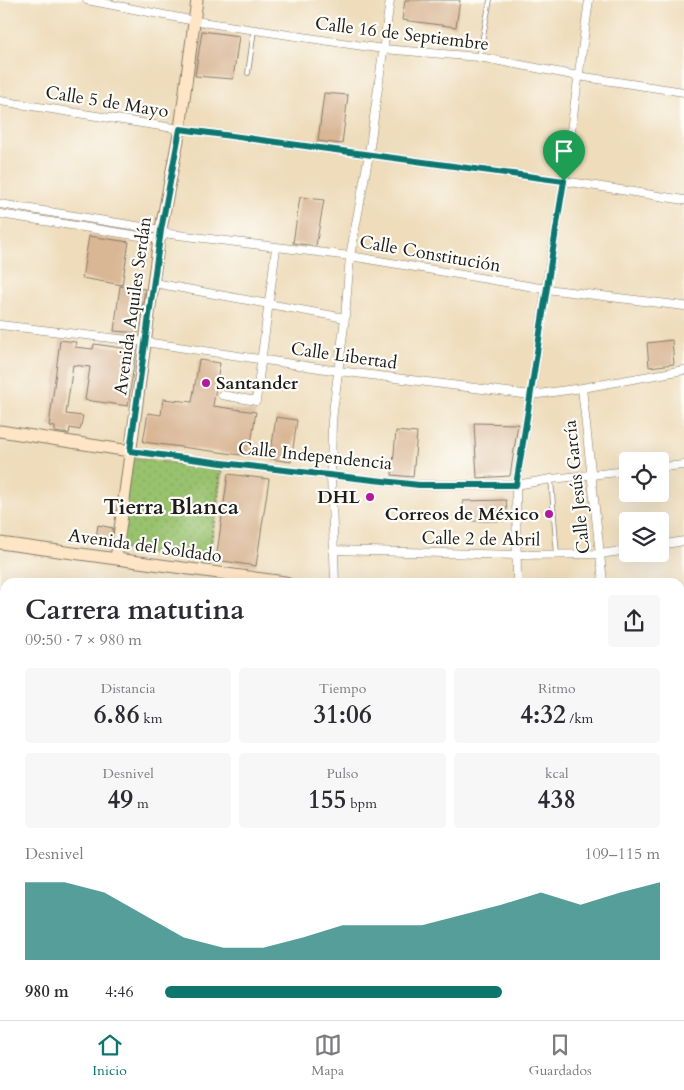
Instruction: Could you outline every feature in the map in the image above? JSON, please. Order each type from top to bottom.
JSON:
[{"type":"street","name":"Calle 16 de Septiembre","points":[[88,0],[195,21],[384,48],[479,56],[578,76],[684,92]]},
{"type":"street","name":"Avenida Aquiles Serdán","points":[[116,559],[145,342],[180,129],[197,0]]},
{"type":"street","points":[[335,578],[330,475],[332,420],[345,318],[350,256],[369,154],[390,0]]},
{"type":"street","points":[[517,578],[516,485],[564,181],[589,0]]},
{"type":"street","name":"Calle 5 de Mayo","points":[[0,101],[180,129],[564,181],[684,200]]},
{"type":"street","name":"Calle Constitución","points":[[0,204],[164,234]]},
{"type":"street","name":"Calle Constitución","points":[[0,214],[350,256],[546,289],[684,306]]},
{"type":"street","points":[[222,395],[256,401],[276,248]]},
{"type":"street","points":[[154,283],[345,318]]},
{"type":"street","name":"Calle Libertad","points":[[0,325],[145,342],[339,371],[531,394],[582,388],[684,370]]},
{"type":"street","name":"Calle Jesús García","points":[[582,388],[603,578]]},
{"type":"street","name":"Calle Independencia","points":[[0,431],[222,463],[419,485],[516,485],[551,479],[619,472]]},
{"type":"street","points":[[669,466],[684,465]]},
{"type":"street","points":[[669,544],[684,542]]},
{"type":"street","name":"Avenida del Soldado","points":[[0,543],[254,578]]},
{"type":"street","name":"Calle 2 de Abril","points":[[333,550],[517,555],[600,554],[619,551]]},
{"type":"lane","points":[[479,56],[490,0]]},
{"type":"lane","points":[[248,73],[254,30]]},
{"type":"lane","points":[[551,479],[557,555]]},
{"type":"path","points":[[208,572],[222,463]]},
{"type":"green space","points":[[132,457],[222,470],[208,563],[119,549]]},
{"type":"building","points":[[405,0],[460,0],[456,27],[402,20]]},
{"type":"building","points":[[202,31],[239,36],[233,79],[195,76]]},
{"type":"building","points":[[324,93],[348,95],[342,144],[318,141]]},
{"type":"building","points":[[300,197],[324,200],[316,246],[293,243]]},
{"type":"building","points":[[89,236],[129,242],[122,285],[82,278]]},
{"type":"building","points":[[120,286],[145,289],[138,333],[114,331]]},
{"type":"building","points":[[60,340],[76,342],[75,347],[93,349],[94,344],[136,350],[128,406],[85,400],[90,367],[73,365],[66,414],[83,416],[80,430],[70,428],[69,434],[55,432],[55,427],[49,426]]},
{"type":"building","points":[[672,340],[674,364],[649,367],[647,343]]},
{"type":"building","points":[[199,360],[220,363],[213,406],[256,412],[249,456],[143,442],[148,413],[161,415],[163,399],[192,402]]},
{"type":"building","points":[[276,417],[297,420],[291,462],[270,459]]},
{"type":"building","points":[[474,423],[518,424],[510,476],[477,478]]},
{"type":"building","points":[[396,431],[417,433],[413,477],[392,475]]},
{"type":"building","points":[[228,474],[269,479],[256,566],[216,560]]},
{"type":"building","points":[[506,500],[508,521],[465,521],[463,501]]},
{"type":"building","points":[[98,525],[113,528],[110,546],[95,544]]},
{"type":"place","name":"Santander","points":[[206,383]]},
{"type":"place","name":"DHL","points":[[370,497]]},
{"type":"place","name":"Correos de México","points":[[549,514]]},
{"type":"district","name":"Tierra Blanca","points":[[171,507]]},
{"type":"route","points":[[180,129],[564,181],[516,485],[419,485],[130,451],[161,230],[180,129]]}]
